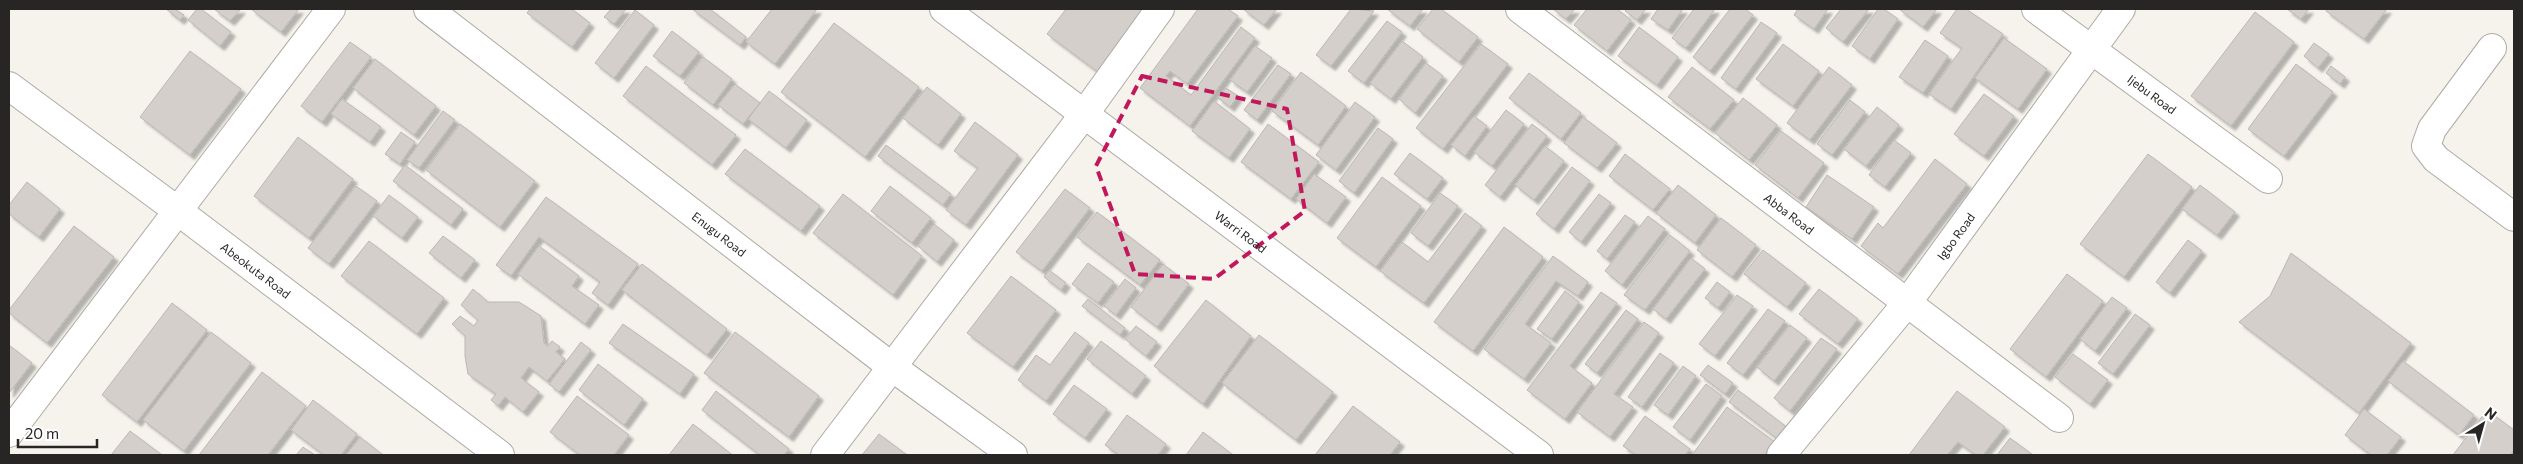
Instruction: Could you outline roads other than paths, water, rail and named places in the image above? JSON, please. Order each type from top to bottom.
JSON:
[{"type":"street","points":[[9,433],[331,9]]},
{"type":"street","name":"Enugu Road","points":[[428,9],[892,367],[1013,455]]},
{"type":"street","name":"Warri Road","points":[[944,9],[1086,113],[1539,455]]},
{"type":"street","points":[[825,455],[1086,113],[1160,9]]},
{"type":"street","name":"Abba Road","points":[[1520,9],[2059,418]]},
{"type":"street","name":"Ijebu Road","points":[[2036,9],[2268,179]]},
{"type":"street","name":"Igbo Road","points":[[1781,455],[1907,303],[2121,9]]},
{"type":"street","points":[[2492,48],[2432,129],[2426,146],[2436,159],[2514,217]]},
{"type":"street","name":"Abeokuta Road","points":[[9,86],[178,211],[500,455]]}]
